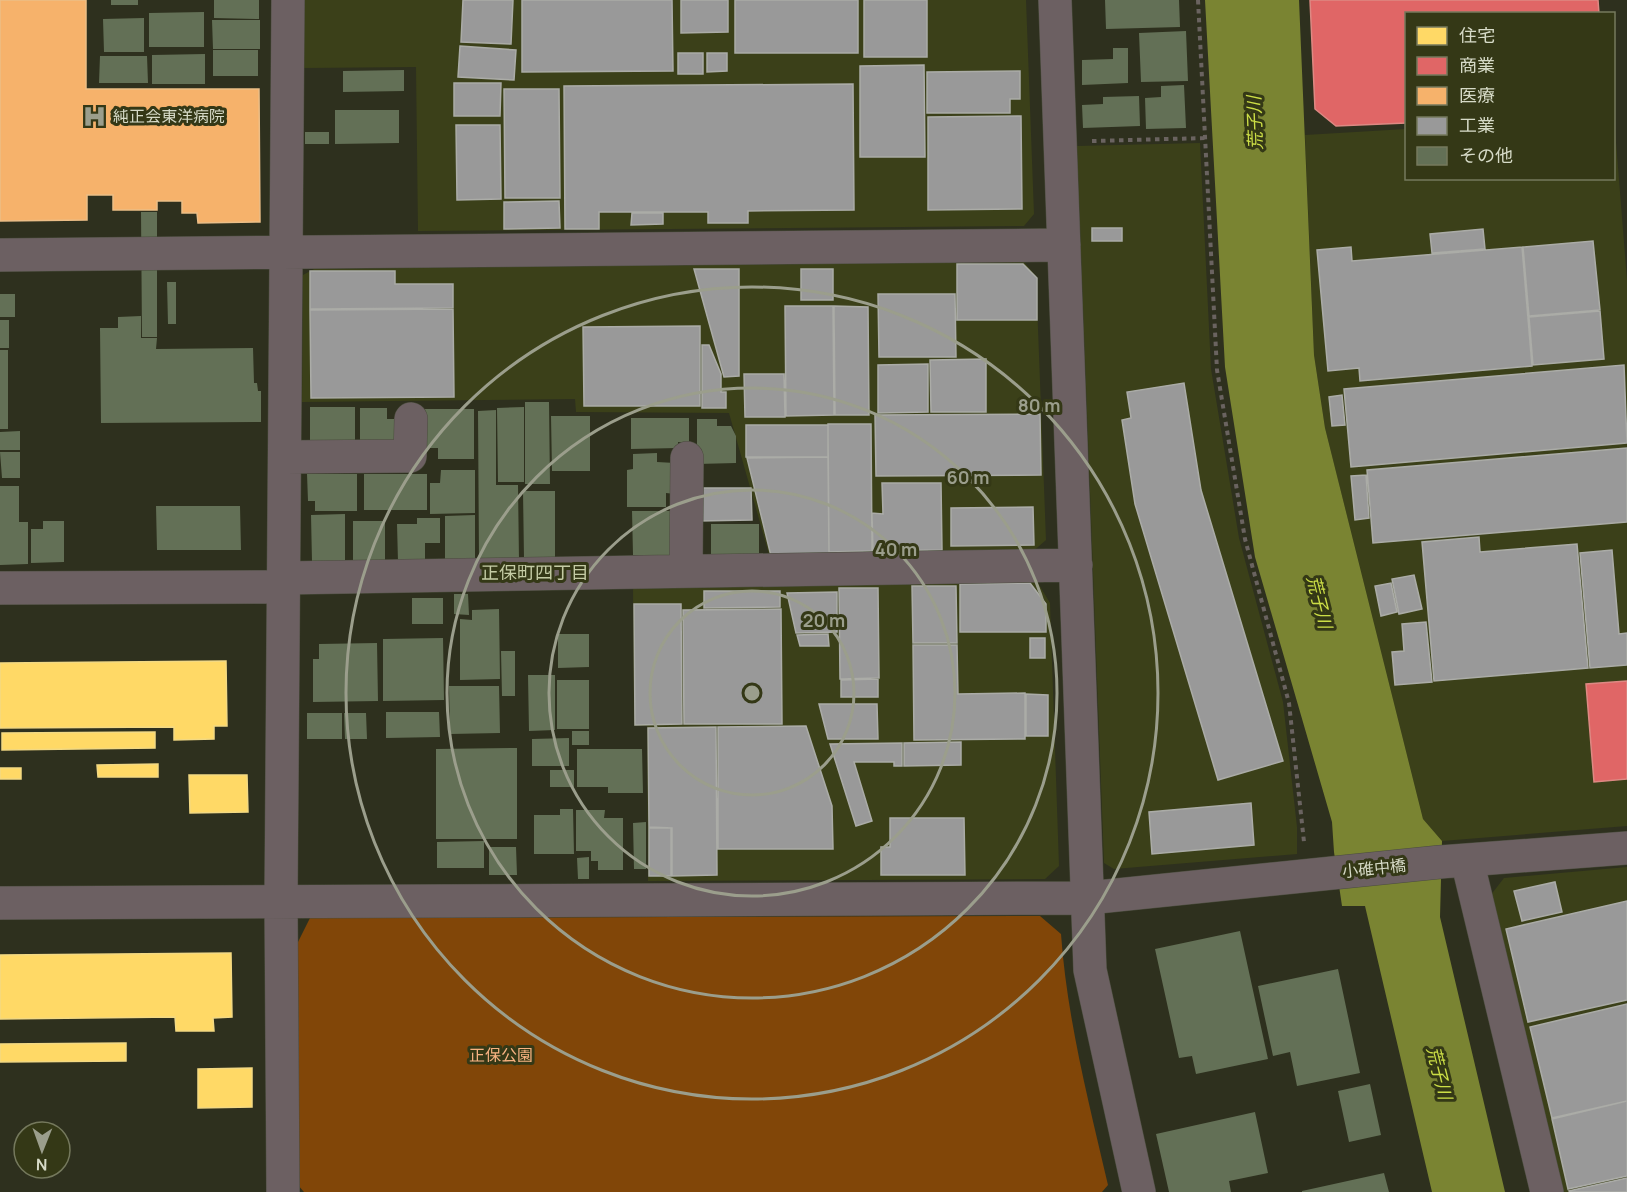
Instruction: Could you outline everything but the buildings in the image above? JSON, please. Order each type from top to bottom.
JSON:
[{"type":"street","points":[[284,1192],[281,901],[288,0]]},
{"type":"street","points":[[1056,0],[1090,970],[1139,1192]]},
{"type":"street","points":[[0,255],[1064,245]]},
{"type":"street","points":[[285,457],[410,456],[411,419]]},
{"type":"street","points":[[686,571],[687,458]]},
{"type":"street","points":[[0,588],[686,571],[1076,565]]},
{"type":"street","name":"小碓中橋","points":[[0,903],[1088,898],[1453,861],[1627,848]]},
{"type":"street","points":[[1453,861],[1547,1192]]},
{"type":"path","points":[[1198,0],[1217,370],[1245,539],[1289,703],[1306,875]]},
{"type":"path","points":[[1061,142],[1206,138]]},
{"type":"shaded area","points":[[304,0],[1026,0],[1034,214],[1024,226],[418,231],[416,67],[304,68]]},
{"type":"shaded area","points":[[1405,129],[1405,180],[1615,180],[1615,130],[1627,280],[1627,826],[1442,841],[1423,819],[1325,428],[1314,355],[1305,135]]},
{"type":"shaded area","points":[[1200,143],[1211,369],[1239,538],[1283,702],[1297,827],[1297,854],[1114,869],[1104,863],[1077,146]]},
{"type":"shaded area","points":[[1024,262],[1036,276],[1046,540],[1030,554],[770,558],[729,413],[576,412],[575,399],[302,402],[303,275],[314,269]]},
{"type":"shaded area","points":[[1035,578],[1050,603],[1059,866],[1045,879],[648,881],[647,726],[634,726],[633,584]]},
{"type":"shaded area","points":[[1627,867],[1627,1192],[1560,1192],[1490,896],[1504,878]]},
{"type":"green space","name":"正保公園","points":[[1040,916],[1061,934],[1073,1029],[1108,1185],[1102,1192],[304,1192],[297,1184],[298,942],[310,918]]},
{"type":"water","name":"荒子川","points":[[1205,0],[1299,0],[1314,355],[1325,428],[1423,819],[1442,841],[1440,917],[1505,1192],[1432,1192],[1365,906],[1342,906],[1332,822],[1255,557],[1225,367]]},
{"type":"place","name":"純正会東洋病院","points":[[95,116]]},
{"type":"district","name":"正保町四丁目","points":[[535,573]]}]
